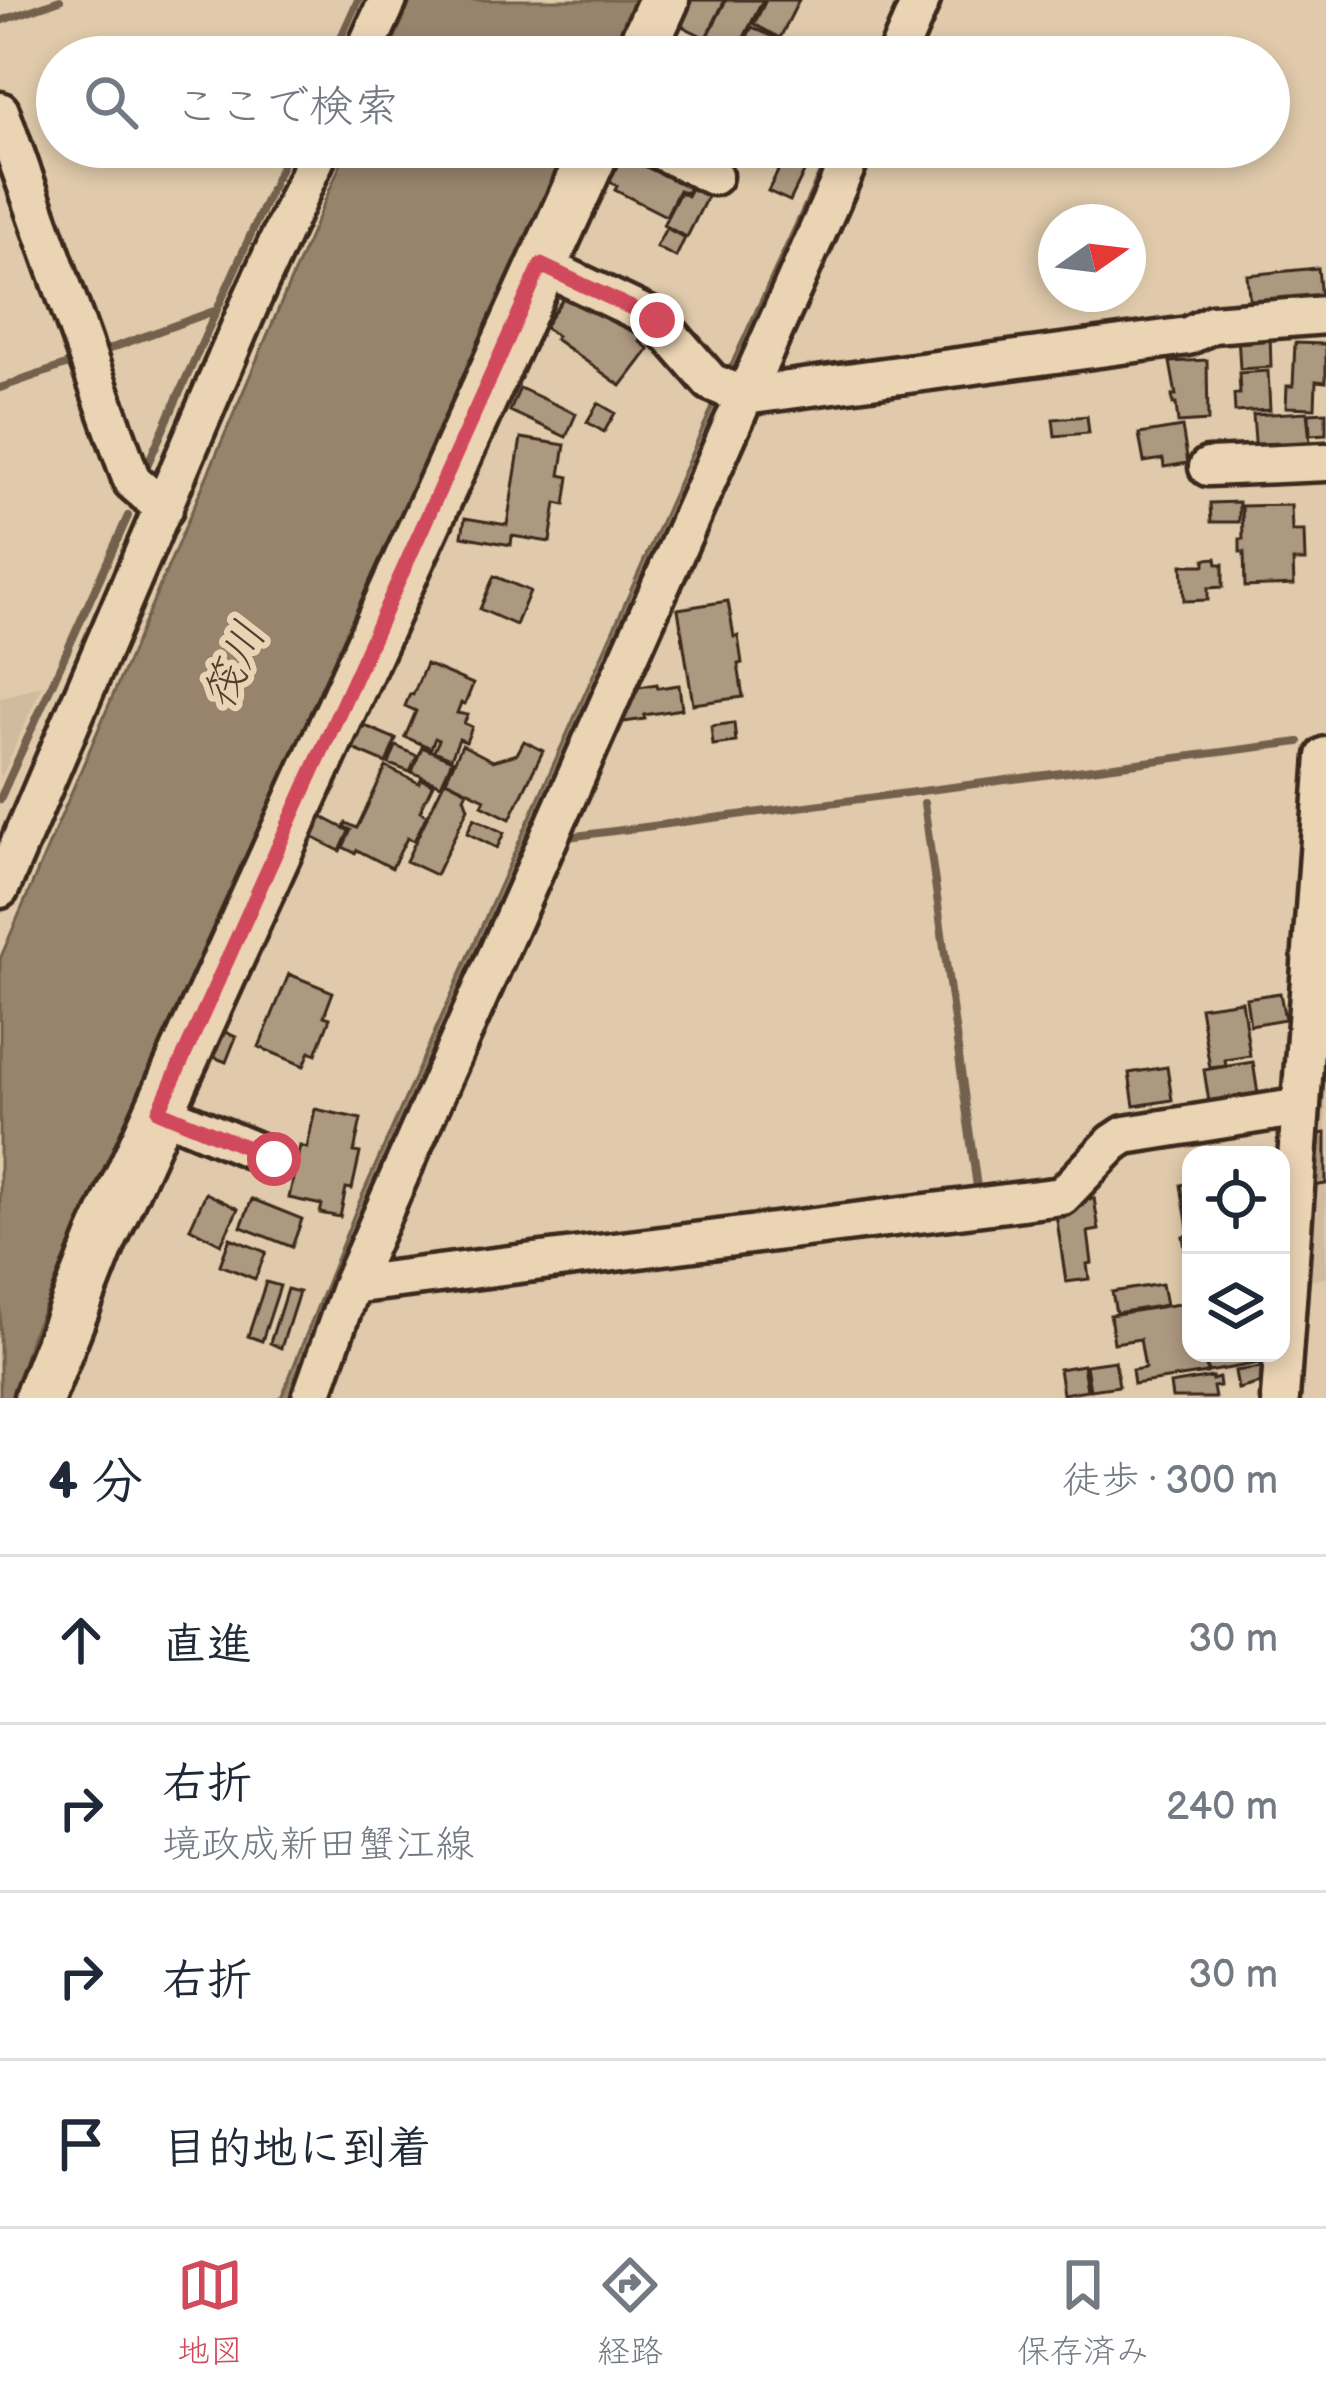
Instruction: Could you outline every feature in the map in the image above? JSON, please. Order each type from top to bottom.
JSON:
[{"type":"main road","points":[[648,36],[664,0]]},
{"type":"main road","points":[[39,1398],[102,1238],[586,168]]},
{"type":"street","points":[[372,36],[388,0]]},
{"type":"street","points":[[905,36],[921,0]]},
{"type":"street","points":[[0,110],[132,481],[164,509]]},
{"type":"street","points":[[0,889],[8,852],[311,168]]},
{"type":"street","points":[[696,168],[712,176]]},
{"type":"street","points":[[311,1398],[351,1285],[727,389],[844,168]]},
{"type":"street","points":[[541,265],[657,320],[727,389]]},
{"type":"street","points":[[727,389],[1188,336],[1212,324],[1326,314]]},
{"type":"street","points":[[1208,467],[1326,462]]},
{"type":"street","points":[[1280,1398],[1310,1091],[1326,756]]},
{"type":"street","points":[[351,1285],[1062,1196],[1124,1136],[1310,1091]]},
{"type":"street","points":[[159,1111],[274,1159]]},
{"type":"shaded area","points":[[42,685],[0,781],[0,698]]},
{"type":"shaded area","points":[[1326,1092],[1326,1278],[1304,1282],[1316,1093]]},
{"type":"water","points":[[411,0],[646,0],[630,36],[396,36]]},
{"type":"water","name":"筏川","points":[[339,168],[568,168],[256,836],[31,1337],[13,1398],[0,1398],[0,959]]},
{"type":"water","points":[[821,168],[829,168],[364,1208],[291,1398],[281,1398],[357,1207],[716,398],[713,395]]},
{"type":"building","points":[[688,0],[725,0],[707,36],[676,23]]},
{"type":"building","points":[[726,0],[763,0],[745,36],[708,36]]},
{"type":"building","points":[[766,0],[799,0],[781,36],[754,24]]},
{"type":"building","points":[[752,27],[771,36],[747,36]]},
{"type":"building","points":[[611,168],[676,168],[696,175],[687,193],[679,190],[666,216],[615,190],[617,186],[605,179]]},
{"type":"building","points":[[780,168],[806,168],[790,201],[768,191]]},
{"type":"building","points":[[697,177],[713,185],[687,237],[663,225],[680,192],[687,196]]},
{"type":"building","points":[[666,228],[685,238],[676,257],[656,247]]},
{"type":"building","points":[[1318,268],[1321,299],[1250,306],[1247,275]]},
{"type":"building","points":[[566,294],[592,312],[604,317],[608,311],[645,333],[639,341],[649,349],[621,386],[544,327]]},
{"type":"building","points":[[1270,333],[1271,367],[1240,369],[1238,335]]},
{"type":"building","points":[[1295,343],[1326,347],[1326,382],[1316,381],[1315,408],[1286,407],[1287,386],[1293,386]]},
{"type":"building","points":[[1207,360],[1208,421],[1178,423],[1170,362]]},
{"type":"building","points":[[1268,371],[1270,410],[1235,412],[1239,373]]},
{"type":"building","points":[[520,388],[576,414],[566,437],[510,411]]},
{"type":"building","points":[[598,403],[615,413],[604,432],[587,422]]},
{"type":"building","points":[[1307,412],[1310,442],[1282,444],[1282,449],[1256,454],[1253,415]]},
{"type":"building","points":[[1326,412],[1326,434],[1310,435],[1309,413]]},
{"type":"building","points":[[1087,416],[1089,433],[1055,436],[1053,419]]},
{"type":"building","points":[[1182,427],[1188,463],[1164,467],[1163,459],[1144,462],[1139,434]]},
{"type":"building","points":[[521,438],[565,445],[560,475],[569,477],[565,505],[556,503],[550,542],[512,536],[511,545],[462,536],[465,518],[507,525]]},
{"type":"building","points":[[1239,502],[1239,522],[1211,522],[1210,503]]},
{"type":"building","points":[[1291,505],[1292,531],[1304,531],[1305,561],[1293,561],[1294,585],[1245,587],[1244,552],[1240,552],[1242,506]]},
{"type":"building","points":[[1216,558],[1217,564],[1223,564],[1223,587],[1208,588],[1208,600],[1184,601],[1182,565],[1205,565],[1205,559]]},
{"type":"building","points":[[494,576],[530,591],[516,625],[480,609]]},
{"type":"building","points":[[728,601],[734,637],[738,636],[743,697],[693,704],[678,609]]},
{"type":"building","points":[[426,664],[473,684],[457,713],[468,715],[464,723],[472,727],[466,742],[459,739],[451,758],[434,751],[439,740],[435,738],[431,748],[405,737],[416,711],[405,706]]},
{"type":"building","points":[[657,684],[658,688],[679,685],[682,709],[624,722],[621,701],[627,689]]},
{"type":"building","points":[[734,723],[736,742],[713,745],[711,726]]},
{"type":"building","points":[[363,725],[396,739],[386,763],[353,749]]},
{"type":"building","points":[[524,741],[543,751],[510,819],[482,805],[485,799],[446,780],[462,745],[493,761],[517,754]]},
{"type":"building","points":[[396,746],[417,756],[410,772],[389,764]]},
{"type":"building","points":[[422,747],[452,760],[441,785],[412,772]]},
{"type":"building","points":[[386,767],[419,783],[421,779],[433,784],[420,811],[427,815],[414,841],[407,838],[392,868],[343,847],[351,830],[344,827],[346,823],[357,828]]},
{"type":"building","points":[[445,780],[467,791],[468,808],[436,875],[406,861]]},
{"type":"building","points":[[318,815],[349,831],[340,851],[308,835]]},
{"type":"building","points":[[474,818],[504,833],[497,848],[467,833]]},
{"type":"building","points":[[289,974],[333,992],[324,1016],[330,1018],[316,1054],[310,1051],[304,1066],[259,1047]]},
{"type":"building","points":[[1280,993],[1285,1019],[1250,1025],[1246,998]]},
{"type":"building","points":[[1242,1001],[1250,1056],[1210,1068],[1200,1007]]},
{"type":"building","points":[[221,1030],[236,1037],[226,1062],[211,1056]]},
{"type":"building","points":[[1253,1062],[1258,1094],[1209,1102],[1204,1070]]},
{"type":"building","points":[[1167,1067],[1172,1100],[1134,1106],[1129,1073]]},
{"type":"building","points":[[315,1109],[361,1119],[354,1152],[360,1153],[340,1217],[320,1213],[322,1205],[289,1198],[300,1146],[307,1148]]},
{"type":"building","points":[[1326,1133],[1326,1184],[1313,1186],[1317,1134]]},
{"type":"building","points":[[206,1193],[238,1209],[221,1244],[190,1228]]},
{"type":"building","points":[[1094,1198],[1099,1230],[1088,1232],[1089,1279],[1066,1282],[1055,1207]]},
{"type":"building","points":[[252,1199],[302,1219],[292,1247],[241,1227]]},
{"type":"building","points":[[230,1238],[266,1252],[255,1279],[220,1265]]},
{"type":"building","points":[[266,1282],[280,1286],[262,1341],[248,1336]]},
{"type":"building","points":[[1162,1284],[1166,1305],[1116,1313],[1112,1292]]},
{"type":"building","points":[[287,1289],[299,1292],[281,1348],[270,1343]]},
{"type":"building","points":[[1182,1303],[1182,1362],[1205,1362],[1207,1373],[1134,1384],[1132,1370],[1145,1368],[1140,1339],[1114,1343],[1110,1315]]},
{"type":"building","points":[[1115,1361],[1119,1386],[1090,1390],[1086,1365]]},
{"type":"building","points":[[1206,1362],[1260,1362],[1260,1363],[1208,1372]]},
{"type":"building","points":[[1083,1365],[1087,1390],[1063,1394],[1059,1369]]},
{"type":"building","points":[[1262,1367],[1260,1383],[1238,1389],[1235,1371]]},
{"type":"building","points":[[1219,1378],[1220,1386],[1213,1387],[1215,1398],[1172,1398],[1170,1384]]},
{"type":"waterway","points":[[0,21],[60,0]]},
{"type":"waterway","points":[[342,36],[358,0]]},
{"type":"waterway","points":[[144,472],[281,168]]},
{"type":"waterway","points":[[101,352],[214,311]]},
{"type":"waterway","points":[[0,388],[77,361]]},
{"type":"waterway","points":[[0,799],[128,516]]},
{"type":"waterway","points":[[568,837],[1299,742]]},
{"type":"waterway","points":[[924,803],[977,1187]]},
{"type":"route","points":[[274,1159],[159,1111],[541,265],[657,320]]}]
